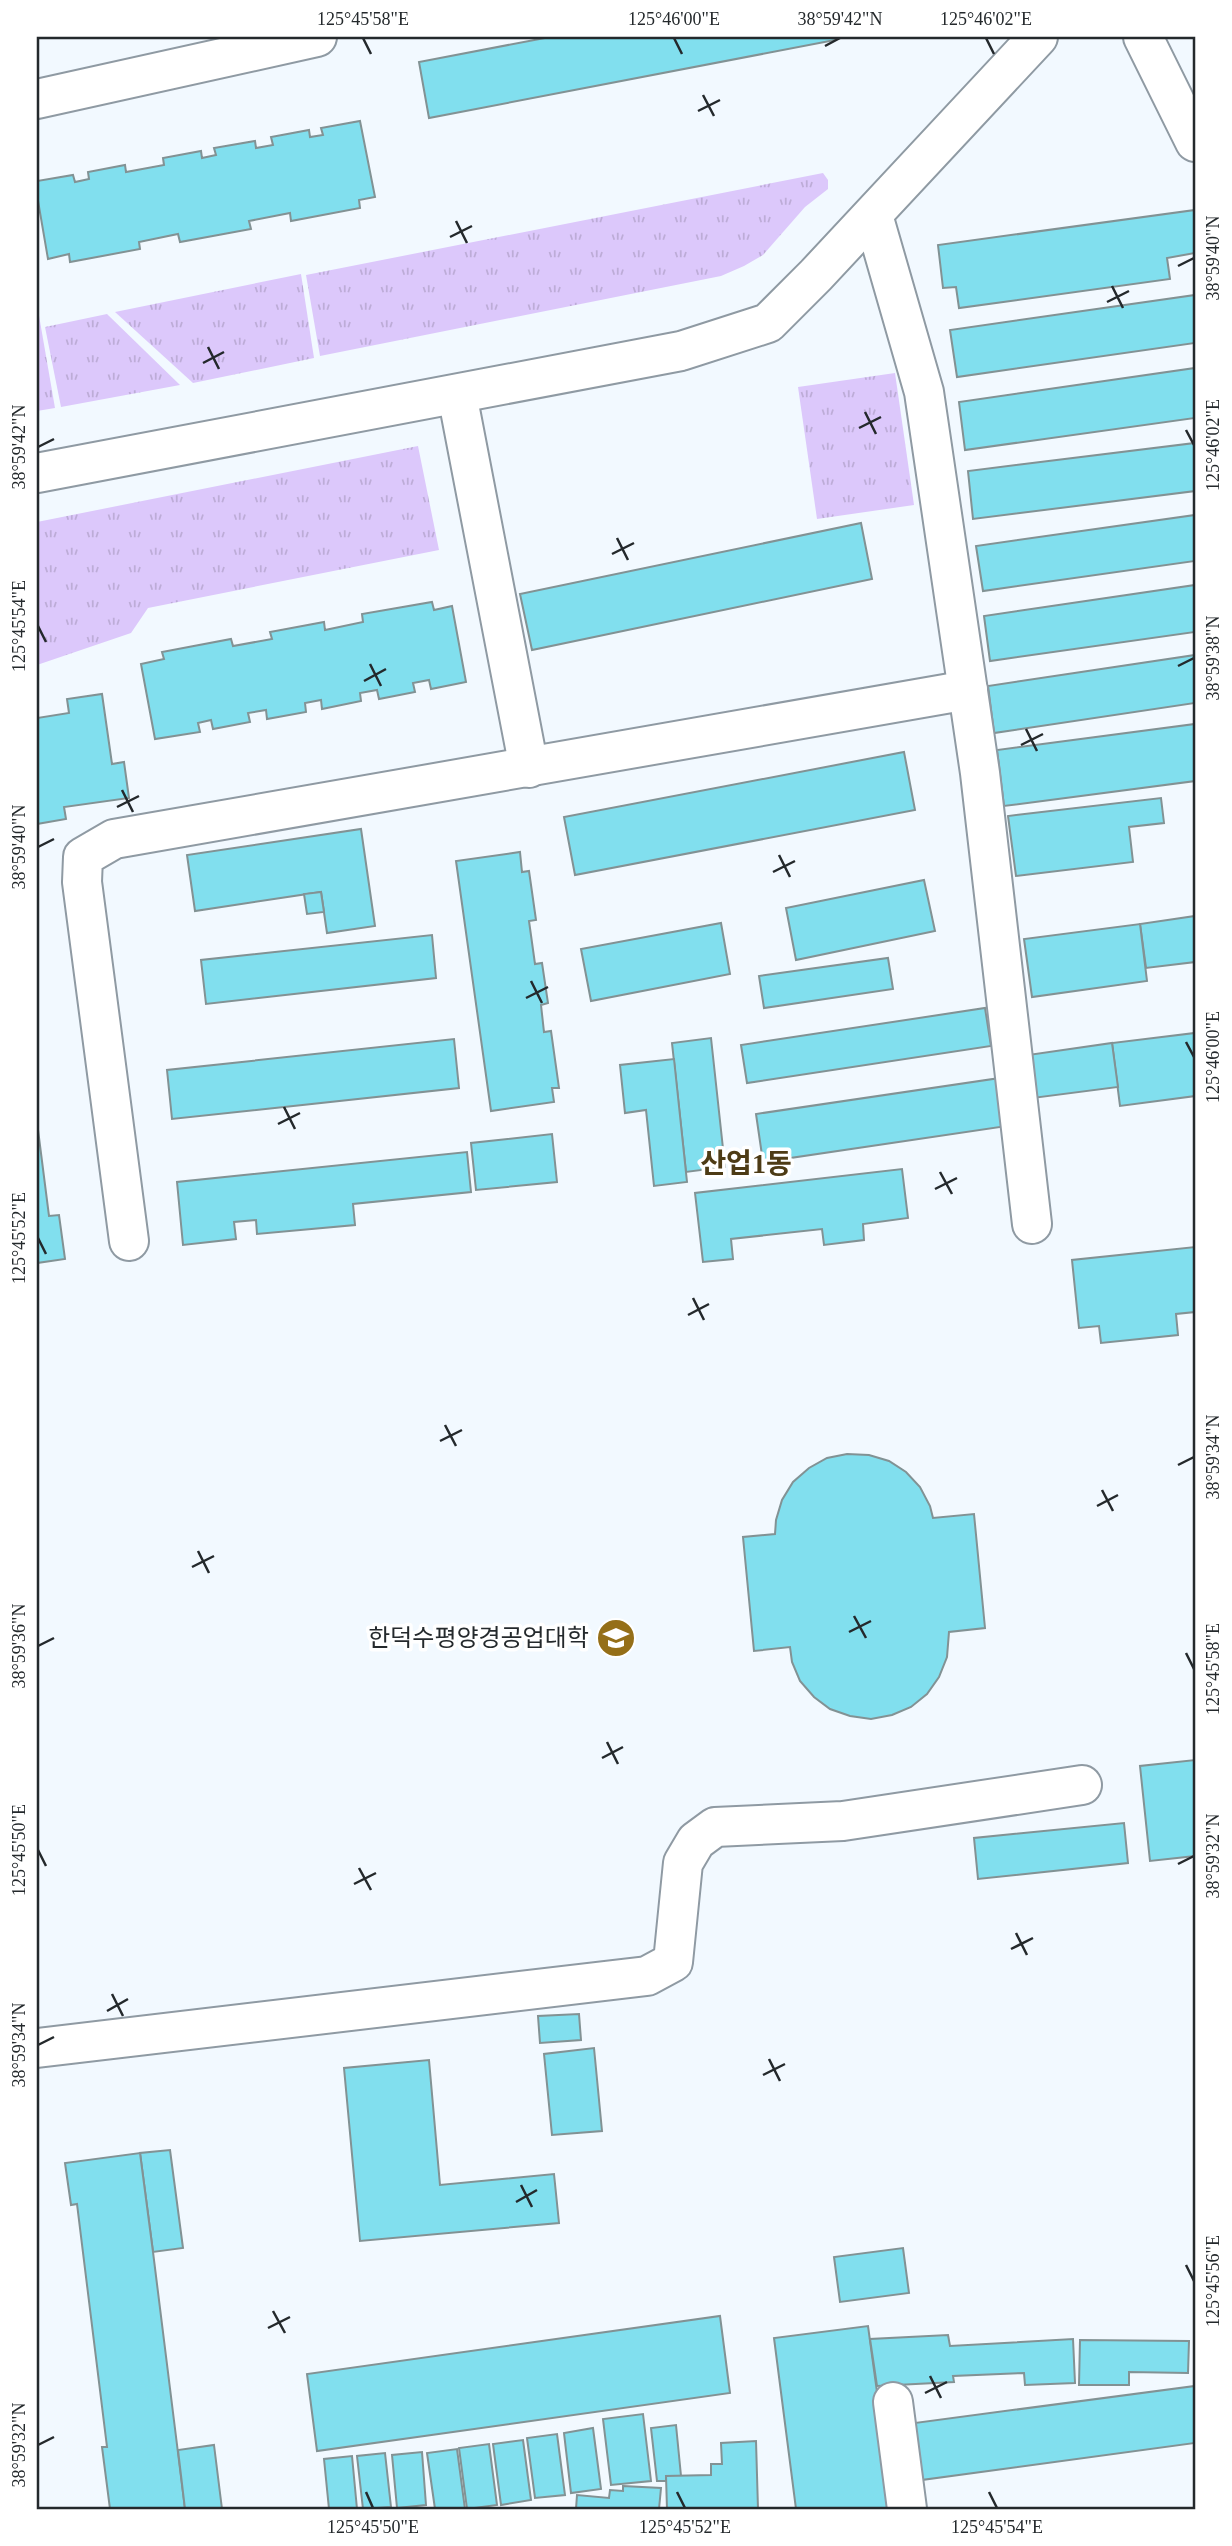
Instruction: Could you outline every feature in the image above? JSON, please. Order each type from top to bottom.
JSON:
[{"type":"street","points":[[37,99],[317,37]]},
{"type":"street","points":[[37,473],[681,351],[768,323],[873,215],[1038,37]]},
{"type":"street","points":[[1143,37],[1195,142]]},
{"type":"street","points":[[873,215],[924,391],[980,773],[1032,1224]]},
{"type":"street","points":[[457,394],[529,768]]},
{"type":"street","points":[[129,1241],[82,883],[83,857],[114,839],[968,690]]},
{"type":"street","points":[[37,2048],[647,1976],[673,1962],[683,1863],[696,1841],[715,1827],[843,1821],[1082,1785]]},
{"type":"street","points":[[893,2402],[907,2509]]},
{"type":"green space","points":[[823,173],[828,180],[828,189],[805,207],[763,255],[721,276],[320,356],[306,275]]},
{"type":"green space","points":[[301,274],[314,358],[193,383],[115,312]]},
{"type":"green space","points":[[37,304],[55,408],[37,411]]},
{"type":"green space","points":[[107,314],[180,385],[61,407],[45,327]]},
{"type":"green space","points":[[895,373],[914,505],[817,519],[798,387]]},
{"type":"green space","points":[[418,446],[439,550],[148,608],[131,633],[37,665],[37,522]]},
{"type":"building","points":[[550,37],[834,37],[835,40],[429,118],[419,62]]},
{"type":"building","points":[[360,121],[375,197],[359,200],[360,208],[291,221],[290,213],[249,221],[251,229],[180,242],[178,234],[139,242],[140,249],[70,262],[69,254],[48,259],[37,181],[73,175],[75,182],[89,179],[88,172],[125,165],[126,172],[164,165],[163,158],[201,151],[202,158],[216,155],[214,148],[255,141],[256,148],[273,145],[271,137],[309,130],[310,137],[323,135],[321,128]]},
{"type":"building","points":[[1195,210],[1195,253],[1167,258],[1170,279],[959,308],[956,287],[943,288],[938,245]]},
{"type":"building","points":[[1195,295],[1195,343],[957,377],[950,330]]},
{"type":"building","points":[[1195,368],[1195,418],[965,450],[959,402]]},
{"type":"building","points":[[1195,443],[1195,491],[973,519],[968,471]]},
{"type":"building","points":[[1195,515],[1195,561],[983,591],[976,546]]},
{"type":"building","points":[[861,523],[872,579],[532,650],[520,594]]},
{"type":"building","points":[[1195,585],[1195,632],[990,661],[984,616]]},
{"type":"building","points":[[432,602],[434,610],[452,606],[466,682],[431,689],[429,680],[413,683],[415,692],[379,699],[377,690],[360,693],[361,701],[322,709],[321,700],[305,703],[306,712],[267,719],[266,710],[248,713],[250,722],[213,729],[211,720],[198,723],[200,732],[155,739],[141,664],[164,659],[162,652],[231,639],[233,646],[272,639],[270,632],[324,622],[325,630],[363,622],[362,614]]},
{"type":"building","points":[[1195,655],[1195,703],[994,733],[988,686]]},
{"type":"building","points":[[102,694],[112,764],[124,762],[129,798],[64,807],[66,819],[37,824],[37,718],[69,713],[67,699]]},
{"type":"building","points":[[1195,724],[1195,781],[1004,806],[997,750]]},
{"type":"building","points":[[904,752],[915,810],[575,875],[564,817]]},
{"type":"building","points":[[1161,798],[1164,823],[1129,827],[1133,862],[1016,876],[1008,816]]},
{"type":"building","points":[[361,829],[375,926],[327,933],[321,892],[195,911],[187,855]]},
{"type":"building","points":[[520,852],[522,872],[529,871],[536,920],[529,921],[535,964],[542,963],[548,1003],[541,1005],[544,1032],[551,1031],[559,1088],[552,1088],[554,1102],[491,1111],[456,861]]},
{"type":"building","points":[[924,880],[935,931],[796,960],[786,908]]},
{"type":"building","points":[[321,892],[324,912],[307,914],[304,894]]},
{"type":"building","points":[[1195,916],[1195,962],[1146,968],[1140,924]]},
{"type":"building","points":[[721,923],[730,974],[591,1001],[581,949]]},
{"type":"building","points":[[1140,924],[1147,981],[1032,997],[1024,939]]},
{"type":"building","points":[[432,935],[436,978],[206,1004],[201,960]]},
{"type":"building","points":[[888,958],[893,989],[764,1008],[759,976]]},
{"type":"building","points":[[985,1008],[991,1046],[747,1083],[741,1045]]},
{"type":"building","points":[[1195,1033],[1195,1096],[1120,1106],[1112,1043]]},
{"type":"building","points":[[711,1038],[725,1167],[686,1172],[672,1043]]},
{"type":"building","points":[[454,1039],[459,1088],[172,1119],[167,1070]]},
{"type":"building","points":[[1112,1043],[1118,1087],[1033,1098],[1028,1055]]},
{"type":"building","points":[[674,1059],[687,1182],[654,1186],[646,1110],[625,1113],[620,1065]]},
{"type":"building","points":[[1000,1078],[1007,1126],[763,1162],[756,1114]]},
{"type":"building","points":[[37,1122],[49,1216],[59,1215],[65,1259],[37,1263]]},
{"type":"building","points":[[552,1134],[557,1182],[476,1190],[471,1143]]},
{"type":"building","points":[[467,1152],[471,1192],[353,1204],[355,1225],[257,1234],[256,1220],[234,1222],[236,1239],[183,1245],[177,1182]]},
{"type":"building","points":[[902,1169],[908,1218],[863,1224],[864,1240],[824,1245],[822,1229],[731,1239],[733,1259],[703,1262],[695,1193]]},
{"type":"building","points":[[1195,1247],[1195,1312],[1176,1314],[1178,1335],[1101,1343],[1099,1326],[1079,1328],[1072,1260]]},
{"type":"building","points":[[847,1454],[869,1455],[889,1461],[906,1472],[920,1487],[933,1518],[974,1514],[985,1628],[949,1632],[947,1657],[939,1677],[927,1694],[911,1707],[892,1715],[871,1719],[830,1709],[814,1697],[800,1681],[792,1662],[790,1647],[754,1651],[743,1537],[775,1534],[782,1500],[793,1482],[809,1468],[827,1458]]},
{"type":"building","points":[[1195,1760],[1195,1856],[1150,1861],[1140,1766]]},
{"type":"building","points":[[1124,1823],[1128,1863],[978,1879],[974,1838]]},
{"type":"building","points":[[579,2014],[581,2040],[540,2043],[538,2016]]},
{"type":"building","points":[[594,2048],[602,2131],[552,2135],[544,2054]]},
{"type":"building","points":[[429,2060],[440,2185],[554,2174],[559,2223],[360,2241],[344,2068]]},
{"type":"building","points":[[170,2150],[183,2248],[153,2252],[140,2153]]},
{"type":"building","points":[[140,2153],[185,2509],[110,2509],[102,2447],[107,2447],[77,2204],[71,2205],[65,2163]]},
{"type":"building","points":[[903,2248],[909,2293],[840,2302],[834,2257]]},
{"type":"building","points":[[720,2316],[730,2393],[317,2451],[307,2374]]},
{"type":"building","points":[[868,2326],[893,2509],[796,2509],[774,2338]]},
{"type":"building","points":[[948,2335],[950,2346],[1073,2339],[1075,2383],[1025,2385],[1024,2373],[953,2376],[954,2382],[877,2386],[870,2339]]},
{"type":"building","points":[[1080,2340],[1189,2341],[1188,2373],[1129,2372],[1129,2385],[1079,2385]]},
{"type":"building","points":[[1195,2386],[1195,2443],[914,2481],[907,2424]]},
{"type":"building","points":[[643,2414],[651,2481],[611,2485],[603,2419]]},
{"type":"building","points":[[676,2425],[681,2476],[666,2476],[666,2481],[657,2481],[651,2428]]},
{"type":"building","points":[[593,2428],[601,2489],[571,2493],[564,2433]]},
{"type":"building","points":[[557,2434],[565,2495],[535,2498],[527,2438]]},
{"type":"building","points":[[523,2440],[531,2500],[501,2505],[493,2444]]},
{"type":"building","points":[[756,2441],[758,2509],[667,2509],[666,2476],[711,2475],[711,2464],[722,2464],[721,2443]]},
{"type":"building","points":[[489,2444],[497,2505],[467,2509],[459,2448]]},
{"type":"building","points":[[214,2445],[222,2509],[185,2509],[178,2450]]},
{"type":"building","points":[[457,2449],[465,2509],[435,2509],[427,2453]]},
{"type":"building","points":[[422,2452],[426,2505],[397,2508],[392,2455]]},
{"type":"building","points":[[385,2453],[391,2507],[363,2509],[357,2456]]},
{"type":"building","points":[[352,2456],[357,2509],[329,2509],[324,2459]]},
{"type":"building","points":[[623,2486],[661,2488],[659,2509],[576,2509],[577,2495],[609,2498],[610,2490],[623,2491]]},
{"type":"place","name":"한덕수평양경공업대학","points":[[616,1638]]},
{"type":"district","name":"산업1동","points":[[746,1163]]}]
